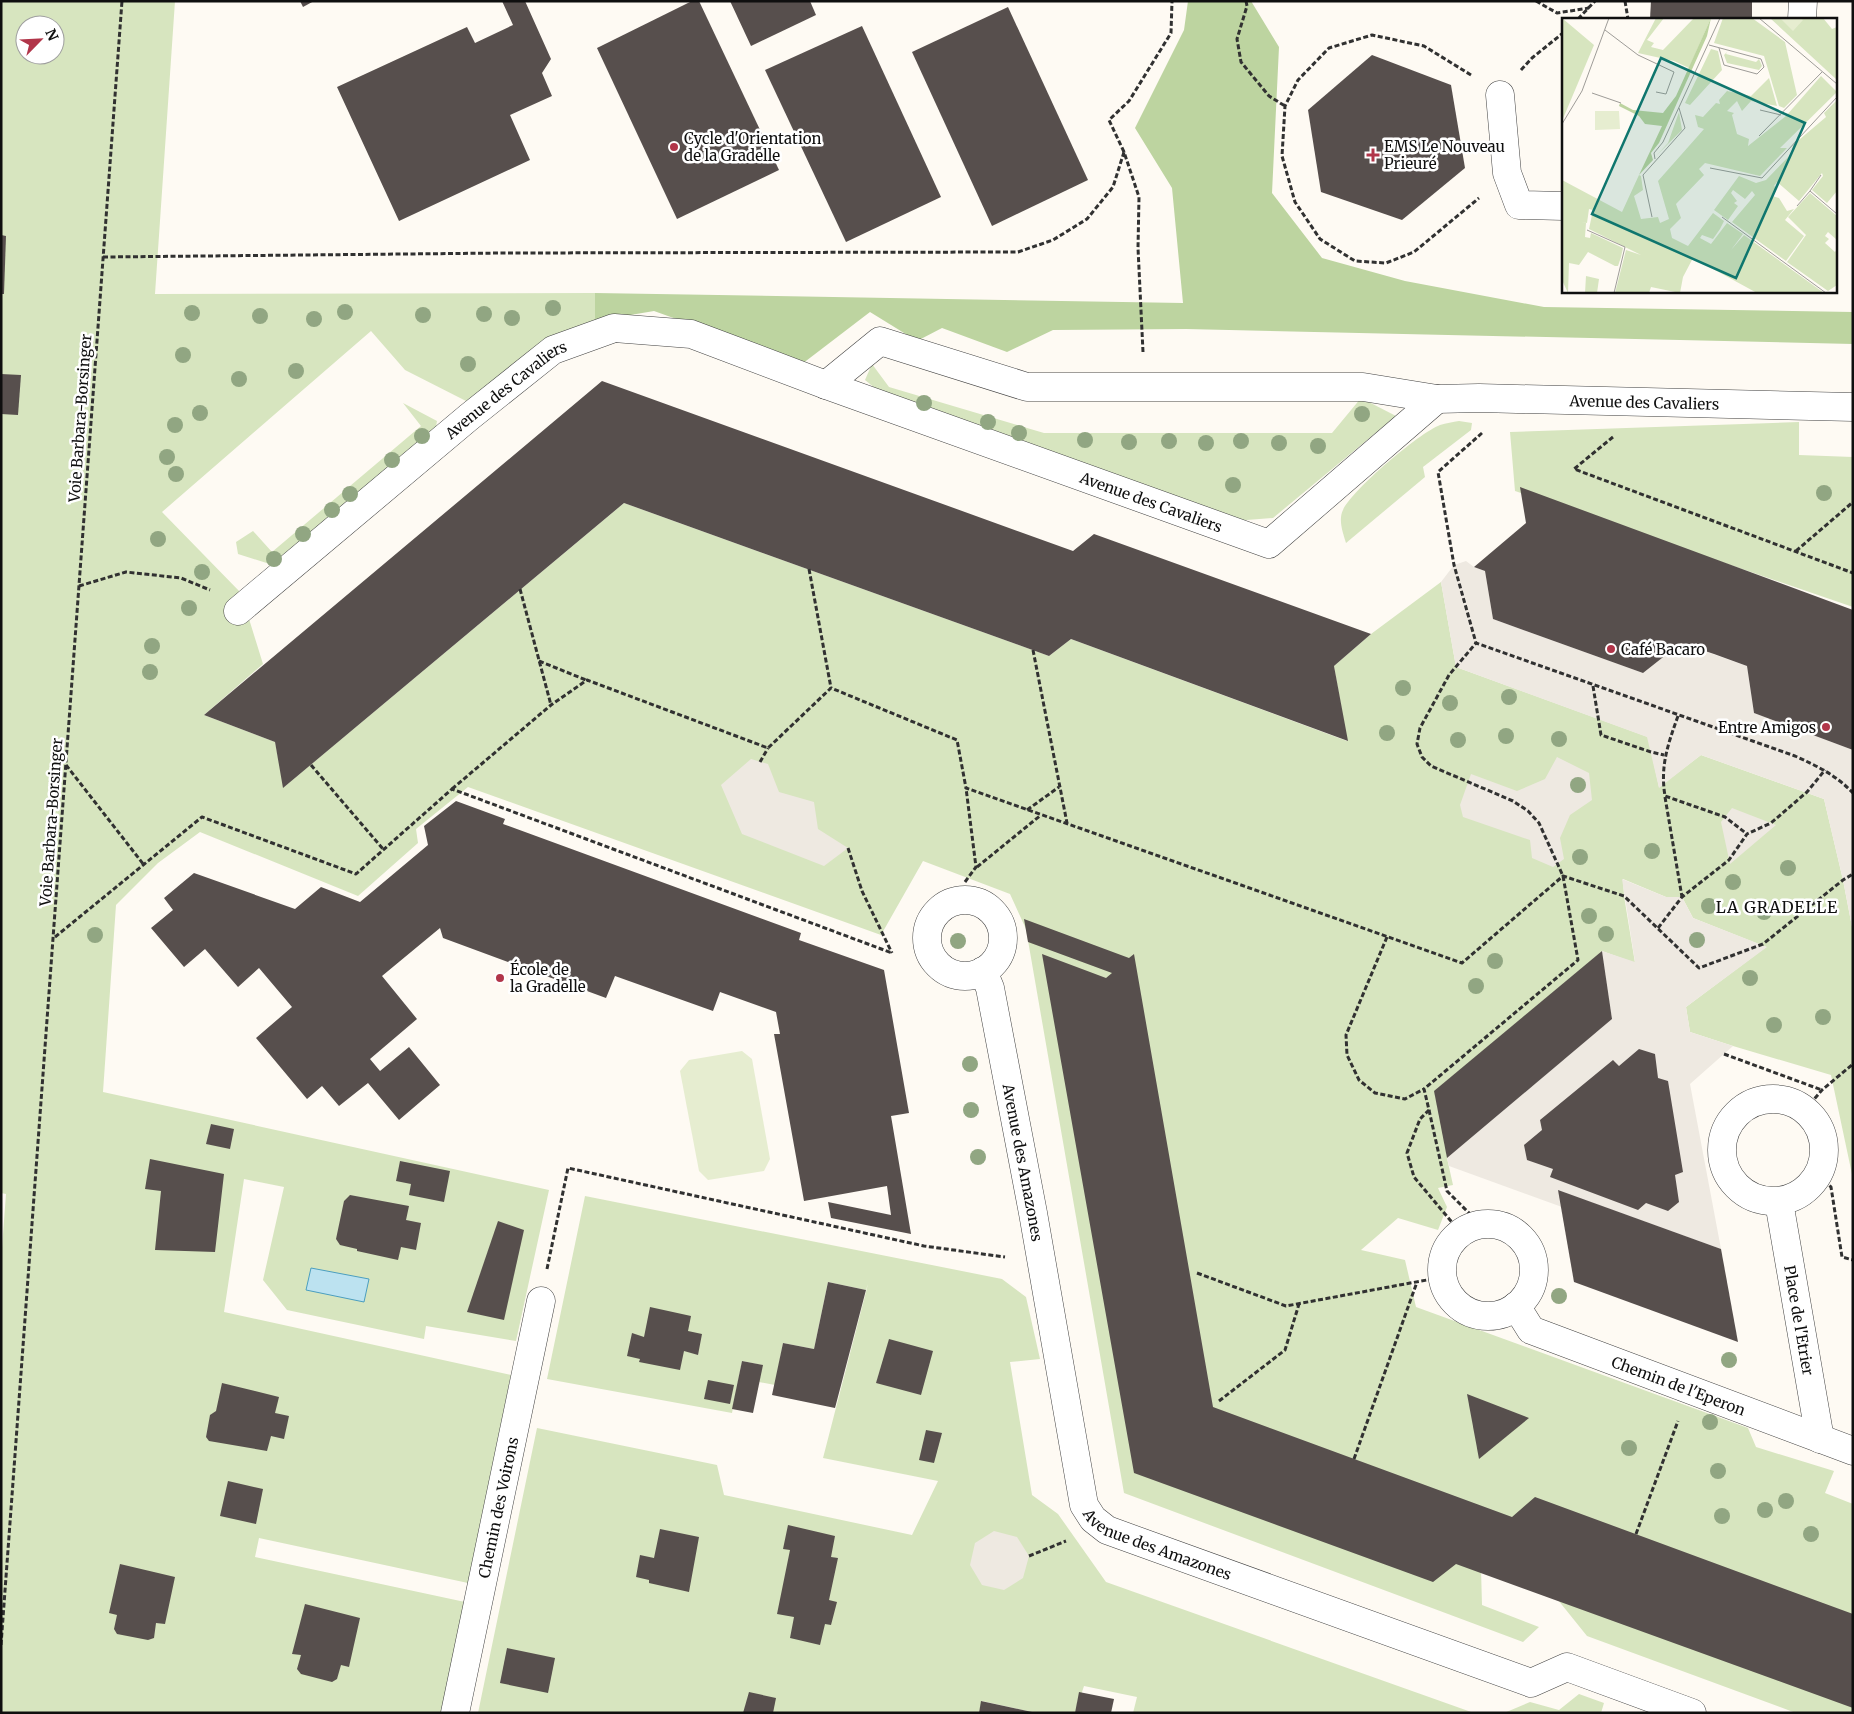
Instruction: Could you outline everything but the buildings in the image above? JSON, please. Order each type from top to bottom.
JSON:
[{"type":"street","points":[[1802,18],[1803,1]]},
{"type":"street","points":[[1500,95],[1507,173],[1519,205],[1562,206]]},
{"type":"street","name":"Avenue des Cavaliers","points":[[238,611],[469,417],[552,350],[614,328],[691,334],[826,385],[1269,544],[1437,399]]},
{"type":"street","name":"Avenue des Cavaliers","points":[[826,385],[880,341],[1027,387],[1363,387],[1437,399],[1479,398],[1853,407]]},
{"type":"street","name":"Avenue des Amazones","points":[[983,971],[990,988],[1084,1505],[1092,1519],[1107,1530],[1531,1683],[1567,1667],[1692,1713]]},
{"type":"street","points":[[1774,1098],[1790,1101],[1813,1100],[1815,1120],[1822,1133],[1825,1148],[1818,1176],[1801,1193],[1779,1202],[1762,1200],[1746,1194],[1734,1183],[1725,1169],[1721,1152],[1723,1136],[1730,1120],[1742,1108],[1757,1100],[1774,1098]]},
{"type":"street","name":"Place de l'Etrier","points":[[1779,1202],[1820,1439]]},
{"type":"street","points":[[1496,1225],[1510,1230],[1522,1238],[1530,1250],[1534,1264],[1534,1278],[1529,1292],[1521,1303],[1508,1312],[1495,1316],[1480,1316],[1467,1311],[1455,1302],[1447,1291],[1430,1280],[1443,1265],[1446,1253],[1452,1242],[1471,1229],[1496,1225]]},
{"type":"street","name":"Chemin des Voirons","points":[[455,1713],[541,1301]]},
{"type":"street","name":"Chemin de l'Eperon","points":[[1516,1306],[1531,1330],[1853,1451]]},
{"type":"path","name":"Voie Barbara-Borsinger","points":[[1,1645],[122,1]]},
{"type":"path","points":[[1143,335],[1138,248],[1139,197],[1124,152],[1109,120],[1129,101],[1171,33],[1172,1]]},
{"type":"path","points":[[1246,1],[1247,6],[1237,39],[1241,62],[1269,96],[1285,106]]},
{"type":"path","points":[[1536,1],[1557,12],[1589,8]]},
{"type":"path","points":[[1579,18],[1595,1]]},
{"type":"path","points":[[1625,1],[1628,18]]},
{"type":"path","points":[[1507,173],[1414,252],[1386,263],[1355,261],[1320,239],[1295,202],[1282,156],[1285,106],[1298,80],[1329,48],[1372,34],[1424,46],[1466,71],[1500,95],[1532,58],[1562,34]]},
{"type":"path","points":[[103,257],[504,253],[1018,252],[1053,240],[1088,219],[1113,187],[1124,152]]},
{"type":"path","points":[[1476,644],[1454,565],[1438,472],[1483,432],[1479,398]]},
{"type":"path","points":[[1619,431],[1574,469],[1853,573]]},
{"type":"path","points":[[1795,551],[1853,502]]},
{"type":"path","points":[[809,569],[831,688]]},
{"type":"path","points":[[78,586],[126,572],[181,578],[216,592],[238,611]]},
{"type":"path","points":[[520,589],[551,704]]},
{"type":"path","points":[[1476,644],[1795,756],[1825,770],[1841,781],[1853,793]]},
{"type":"path","points":[[1387,937],[1346,1035],[1347,1055],[1359,1080],[1375,1093],[1406,1099],[1424,1089],[1578,960],[1563,876],[1539,823],[1528,811],[1513,801],[1431,766],[1422,757],[1417,744],[1420,728],[1449,675],[1476,644]]},
{"type":"path","points":[[1032,650],[1067,824]]},
{"type":"path","points":[[539,661],[768,748]]},
{"type":"path","points":[[54,938],[202,817],[356,874],[551,704],[587,680]]},
{"type":"path","points":[[1594,686],[1602,735],[1664,755]]},
{"type":"path","points":[[760,762],[768,748],[831,688]]},
{"type":"path","points":[[831,688],[957,740],[966,788],[976,867]]},
{"type":"path","points":[[1678,716],[1664,755],[1663,784],[1682,897]]},
{"type":"path","points":[[66,765],[144,865]]},
{"type":"path","points":[[310,765],[384,849]]},
{"type":"path","points":[[1658,928],[1682,897],[1729,860],[1747,834],[1771,823],[1807,792],[1825,770]]},
{"type":"path","points":[[1027,810],[1059,787]]},
{"type":"path","points":[[966,788],[1462,963],[1563,876]]},
{"type":"path","points":[[452,789],[892,953],[862,891],[848,848]]},
{"type":"path","points":[[1665,796],[1725,817],[1747,834]]},
{"type":"path","points":[[965,882],[976,867],[1041,815]]},
{"type":"path","points":[[1563,876],[1624,896],[1699,968],[1763,944],[1853,874]]},
{"type":"path","points":[[1724,1054],[1813,1100],[1853,1064]]},
{"type":"path","points":[[1424,1089],[1447,1190],[1471,1229]]},
{"type":"path","points":[[1429,1110],[1420,1119],[1407,1153],[1414,1177],[1471,1229]]},
{"type":"path","points":[[541,1301],[568,1168],[924,1246],[1040,1261]]},
{"type":"path","points":[[1818,1176],[1831,1187],[1842,1257],[1853,1260]]},
{"type":"path","points":[[1197,1274],[1286,1306],[1430,1280]]},
{"type":"path","points":[[1354,1459],[1430,1280]]},
{"type":"path","points":[[1219,1401],[1284,1350],[1299,1304]]},
{"type":"path","points":[[1636,1534],[1690,1390]]},
{"type":"green space","points":[[1,1],[175,1],[155,294],[595,293],[595,321],[468,402],[405,370],[371,331],[162,512],[241,593],[263,664],[204,715],[275,742],[284,787],[624,503],[1049,656],[1071,639],[1347,741],[1334,666],[1371,634],[1441,582],[1456,667],[1648,737],[1659,787],[1701,755],[1824,799],[1853,932],[1853,1179],[1831,1075],[1690,1032],[1686,1007],[1766,947],[1693,918],[1682,897],[1666,897],[1623,879],[1635,963],[1602,951],[1447,1158],[1453,1185],[1438,1188],[1447,1207],[1438,1230],[1398,1218],[1361,1250],[1405,1260],[1416,1307],[1748,1428],[1756,1447],[1834,1471],[1825,1493],[1853,1504],[1853,1713],[1796,1713],[1587,1636],[1558,1600],[1481,1569],[1482,1605],[1539,1627],[1523,1642],[1124,1493],[1026,929],[1010,894],[923,861],[881,935],[468,787],[416,829],[418,843],[358,896],[200,832],[158,863],[116,905],[103,1092],[549,1190],[516,1341],[426,1326],[424,1339],[287,1310],[263,1280],[284,1187],[244,1179],[224,1312],[511,1375],[468,1583],[259,1538],[255,1557],[465,1602],[441,1713],[1,1713],[1,1261],[6,1194],[1,1193]]},
{"type":"green space","points":[[1188,1],[1251,1],[1279,47],[1272,193],[1322,258],[1405,281],[1544,307],[1853,312],[1853,344],[1186,329],[1053,330],[1007,352],[942,328],[917,341],[870,312],[802,364],[654,311],[595,321],[595,293],[1183,303],[1172,188],[1135,128],[1184,30]]},
{"type":"green space","points":[[872,364],[889,387],[1044,433],[1332,433],[1361,398],[1396,416],[1273,518],[1234,521],[881,393],[865,380]]},
{"type":"green space","points":[[403,403],[437,421],[435,432],[276,566],[238,554],[236,542],[253,531],[272,552],[421,426]]},
{"type":"green space","points":[[1459,421],[1472,423],[1471,430],[1423,467],[1425,477],[1346,543],[1341,518],[1343,510],[1359,489],[1402,450],[1430,430],[1440,425]]},
{"type":"green space","points":[[1799,422],[1799,455],[1853,457],[1853,607],[1515,491],[1510,432]]},
{"type":"green space","points":[[742,1051],[752,1059],[770,1159],[764,1171],[708,1180],[699,1171],[680,1071],[689,1060]]},
{"type":"green space","points":[[585,1196],[1002,1279],[1026,1297],[1040,1359],[1010,1362],[1032,1495],[1058,1514],[1106,1582],[1474,1713],[1133,1713],[1137,1697],[1084,1686],[1075,1713],[1036,1713],[982,1701],[979,1713],[478,1713],[537,1428],[717,1465],[724,1495],[912,1535],[938,1481],[823,1458],[868,1284],[866,1290],[828,1282],[814,1349],[783,1343],[775,1385],[759,1382],[762,1365],[742,1361],[732,1413],[547,1379]]},
{"type":"green space","points":[[1579,1694],[1604,1703],[1601,1713],[1504,1713],[1530,1702],[1559,1710]]},
{"type":"shaded area","points":[[1466,561],[1474,567],[1485,571],[1493,619],[1643,673],[1681,643],[1747,666],[1754,713],[1853,750],[1853,932],[1824,799],[1701,755],[1659,788],[1647,737],[1456,667],[1441,582],[1454,565]]},
{"type":"shaded area","points":[[1557,757],[1589,773],[1592,800],[1570,815],[1560,838],[1564,859],[1553,867],[1532,858],[1530,840],[1463,817],[1460,805],[1471,774],[1517,791],[1545,779]]},
{"type":"shaded area","points":[[751,759],[768,764],[779,792],[814,802],[818,829],[848,848],[824,866],[742,834],[721,785]]},
{"type":"shaded area","points":[[1732,808],[1776,825],[1730,864],[1721,822]]},
{"type":"shaded area","points":[[1622,879],[1666,897],[1682,897],[1693,918],[1767,947],[1686,1007],[1690,1032],[1733,1046],[1690,1084],[1721,1249],[1559,1191],[1562,1207],[1449,1166],[1447,1158],[1612,1019],[1602,951],[1635,962]]},
{"type":"shaded area","points":[[994,1531],[1017,1537],[1029,1556],[1023,1578],[1004,1590],[982,1585],[970,1565],[975,1543]]},
{"type":"water","points":[[311,1268],[369,1279],[364,1302],[306,1290]]},
{"type":"place","name":"Cycle d'Orientation de la Gradelle","points":[[674,147]]},
{"type":"place","name":"EMS Le Nouveau Prieuré","points":[[1373,155]]},
{"type":"place","name":"Café Bacaro","points":[[1611,649]]},
{"type":"place","name":"Entre Amigos","points":[[1826,727]]},
{"type":"place","name":"École de la Gradelle","points":[[500,978]]},
{"type":"district","name":"LA GRADELLE","points":[[1777,907]]}]
